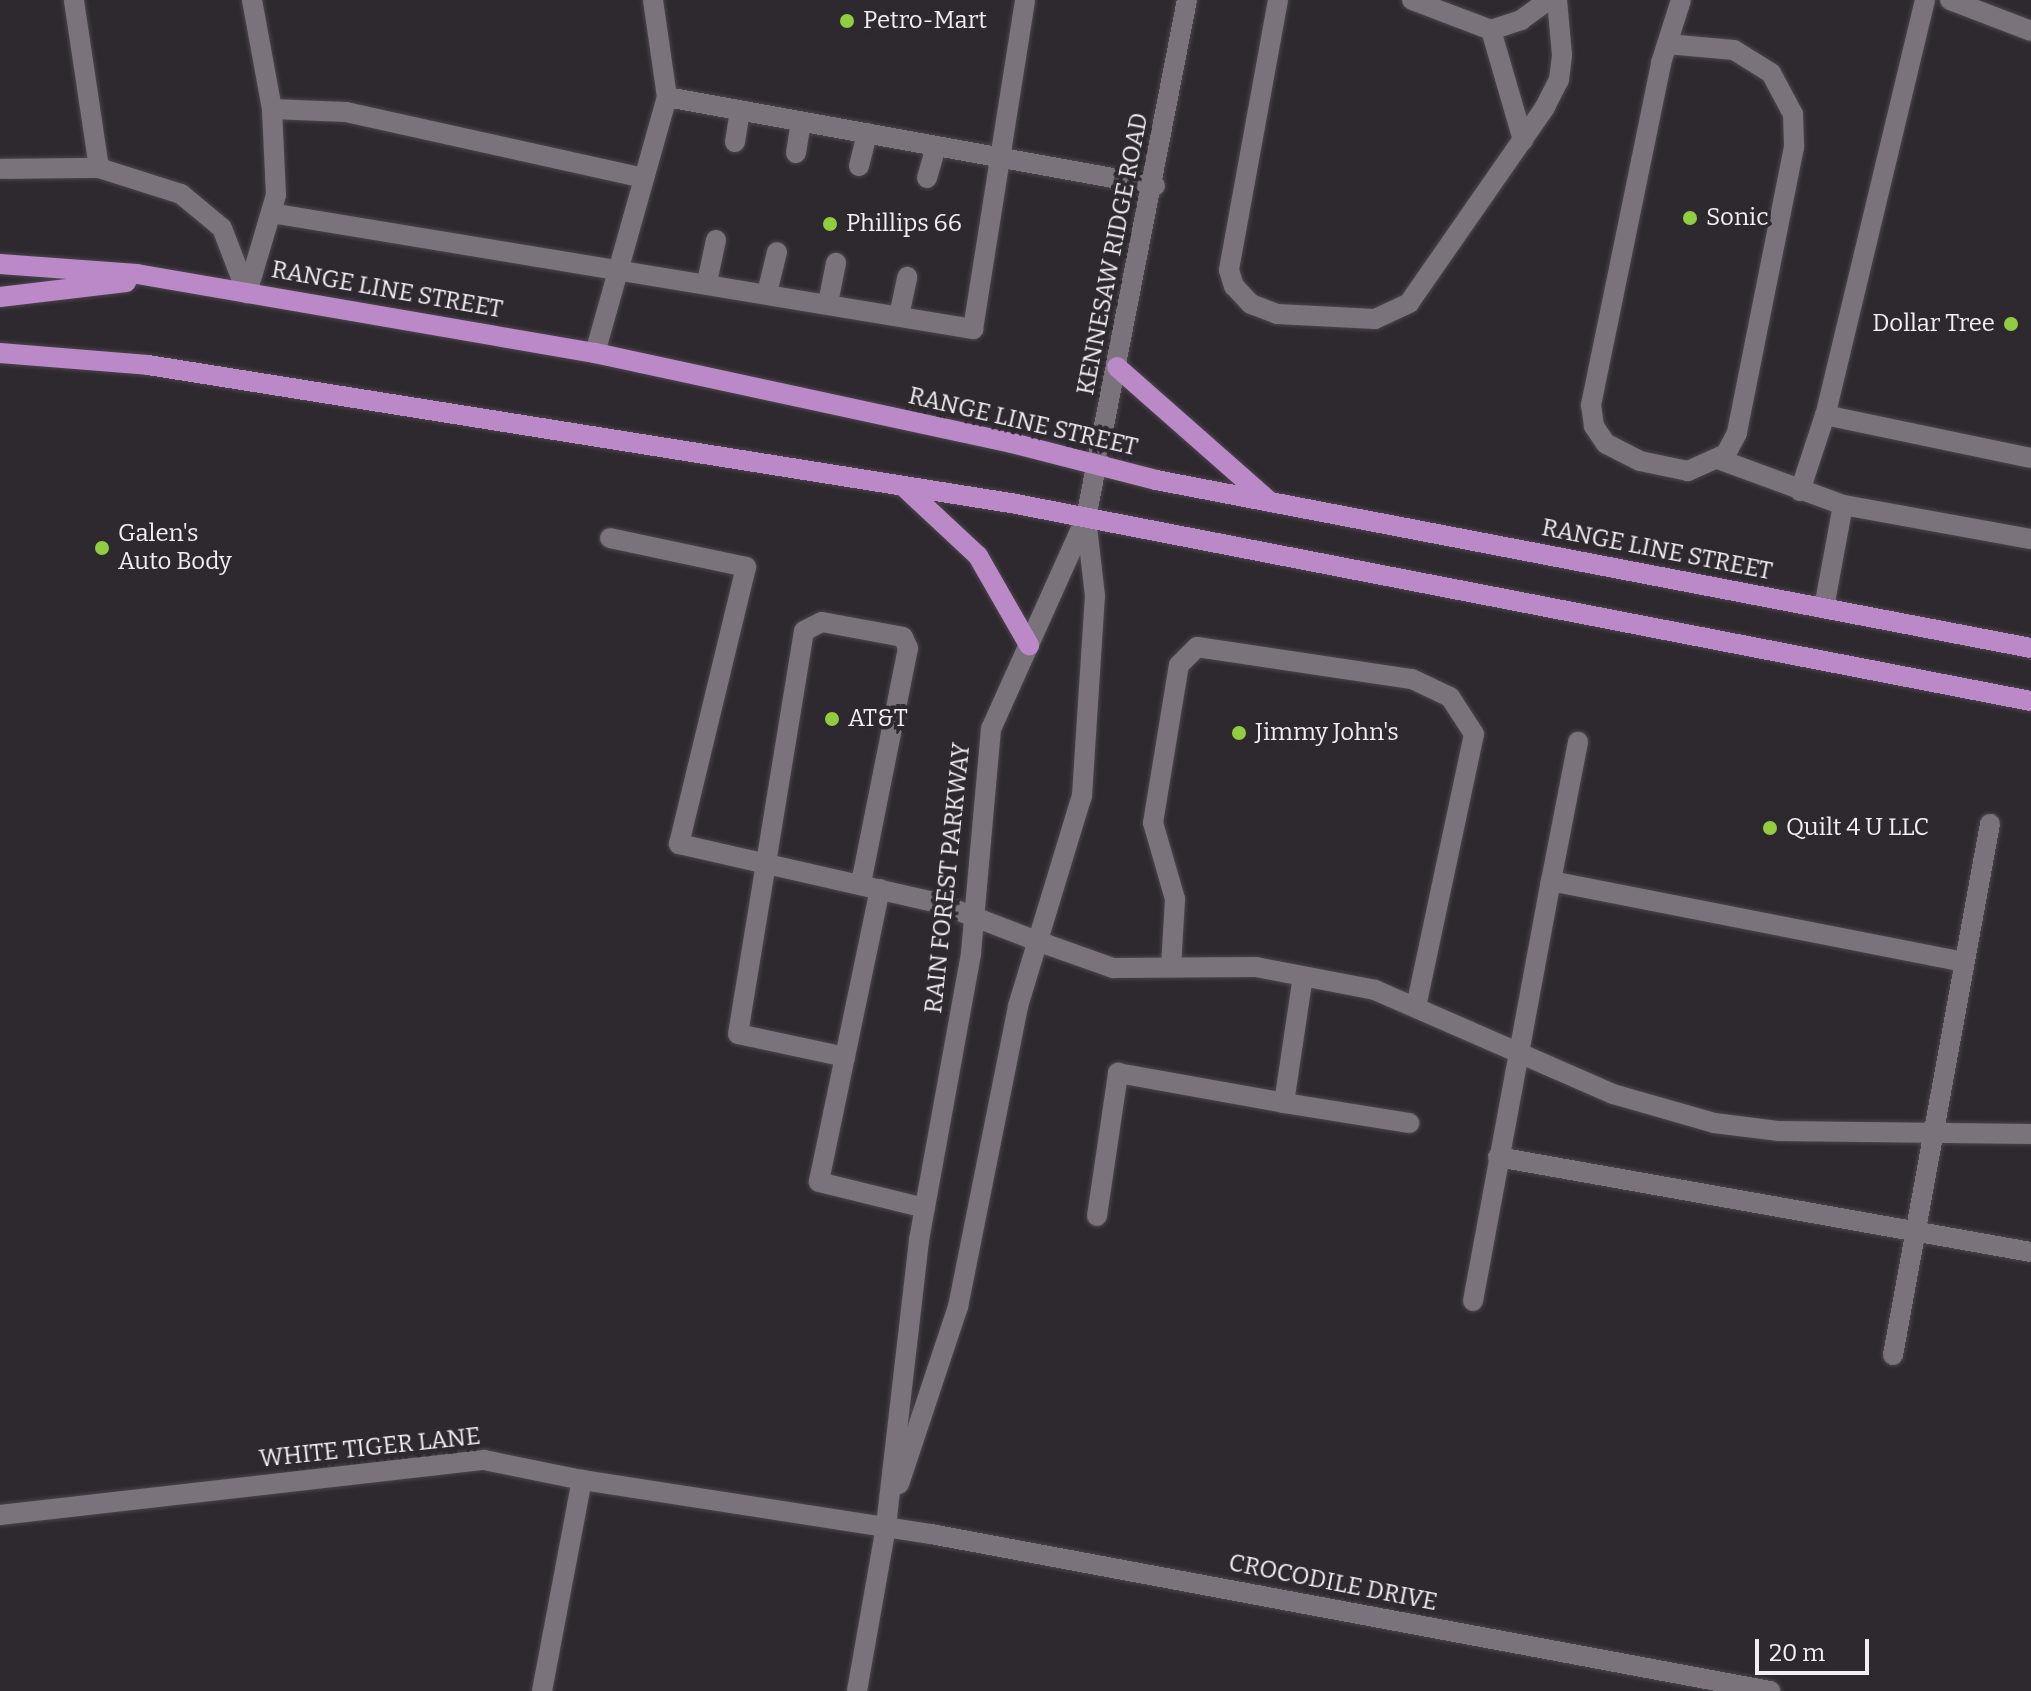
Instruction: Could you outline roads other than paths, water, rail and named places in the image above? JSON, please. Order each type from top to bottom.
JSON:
[{"type":"main road","name":"RANGE LINE STREET","points":[[0,264],[161,278],[595,353],[1270,502],[2031,648]]},
{"type":"main road","points":[[0,297],[161,278]]},
{"type":"main road","points":[[0,353],[148,365],[903,486],[1086,518],[2031,701]]},
{"type":"main road","points":[[1117,367],[1270,502]]},
{"type":"main road","points":[[903,486],[978,556],[1029,645]]},
{"type":"street","points":[[74,0],[99,168]]},
{"type":"street","points":[[247,293],[276,195],[272,109],[252,0]]},
{"type":"street","points":[[595,353],[667,97],[653,0]]},
{"type":"street","points":[[271,213],[619,267],[973,329],[1025,0]]},
{"type":"street","name":"KENNESAW RIDGE ROAD","points":[[1086,518],[1155,186],[1187,0]]},
{"type":"street","points":[[1278,0],[1232,230],[1229,270],[1234,286],[1251,304],[1277,314],[1375,319],[1392,314],[1409,303],[1523,140],[1559,80],[1557,0]]},
{"type":"street","points":[[1412,0],[1491,30],[1521,20],[1549,0]]},
{"type":"street","points":[[1667,44],[1734,50],[1771,73],[1793,114],[1794,147],[1737,433],[1718,459],[1688,471],[1640,461],[1606,444],[1593,416],[1667,44],[1681,0]]},
{"type":"street","points":[[1800,491],[1825,415],[1925,0]]},
{"type":"street","points":[[1950,0],[2031,31]]},
{"type":"street","points":[[1491,30],[1523,140]]},
{"type":"street","points":[[667,97],[1155,186]]},
{"type":"street","points":[[272,109],[346,112],[644,178]]},
{"type":"street","points":[[735,142],[740,110]]},
{"type":"street","points":[[796,153],[801,121]]},
{"type":"street","points":[[859,166],[867,133]]},
{"type":"street","points":[[927,178],[936,146]]},
{"type":"street","points":[[0,169],[99,168],[181,194],[222,228],[247,293]]},
{"type":"street","points":[[707,282],[716,240]]},
{"type":"street","points":[[767,293],[777,252]]},
{"type":"street","points":[[828,303],[836,263]]},
{"type":"street","points":[[899,316],[907,277]]},
{"type":"street","points":[[1825,415],[2031,458]]},
{"type":"street","points":[[1718,459],[1843,505],[2031,539]]},
{"type":"street","points":[[1824,608],[1843,505]]},
{"type":"street","name":"RAIN FOREST PARKWAY","points":[[857,1691],[886,1526],[925,1208],[971,953],[991,729],[1086,518]]},
{"type":"street","name":"RAIN FOREST PARKWAY","points":[[886,1526],[958,1307],[1018,1006],[1082,796],[1095,596],[1086,518]]},
{"type":"street","points":[[610,538],[746,567],[679,844],[871,886],[973,913],[1037,941],[1113,968],[1256,967],[1375,990],[1613,1094],[1714,1123],[1778,1131],[1931,1130],[2031,1134]]},
{"type":"street","points":[[845,1057],[738,1034],[804,631],[822,622],[903,637],[908,648],[845,1057],[819,1182],[925,1208]]},
{"type":"street","points":[[1171,967],[1175,899],[1153,823],[1179,665],[1197,647],[1412,679],[1450,697],[1474,734],[1416,1007]]},
{"type":"street","points":[[1473,1301],[1517,1050],[1578,742]]},
{"type":"street","points":[[1893,1355],[1931,1130],[1990,824]]},
{"type":"street","points":[[1551,881],[1963,962]]},
{"type":"street","points":[[1284,1103],[1303,976]]},
{"type":"street","points":[[1097,1216],[1118,1073],[1409,1123]]},
{"type":"street","points":[[1498,1157],[2031,1252]]},
{"type":"street","name":"WHITE TIGER LANE","points":[[0,1515],[484,1460],[582,1480],[886,1526]]},
{"type":"street","points":[[542,1691],[582,1480]]},
{"type":"street","name":"CROCODILE DRIVE","points":[[886,1526],[1770,1691]]},
{"type":"place","name":"Petro-Mart","points":[[847,21]]},
{"type":"place","name":"Sonic","points":[[1690,218]]},
{"type":"place","name":"Phillips 66","points":[[830,224]]},
{"type":"place","name":"Dollar Tree","points":[[2011,324]]},
{"type":"place","name":"Galen's Auto Body","points":[[102,548]]},
{"type":"place","name":"AT&T","points":[[832,719]]},
{"type":"place","name":"Jimmy John's","points":[[1239,733]]},
{"type":"place","name":"Quilt 4 U LLC","points":[[1770,828]]}]
